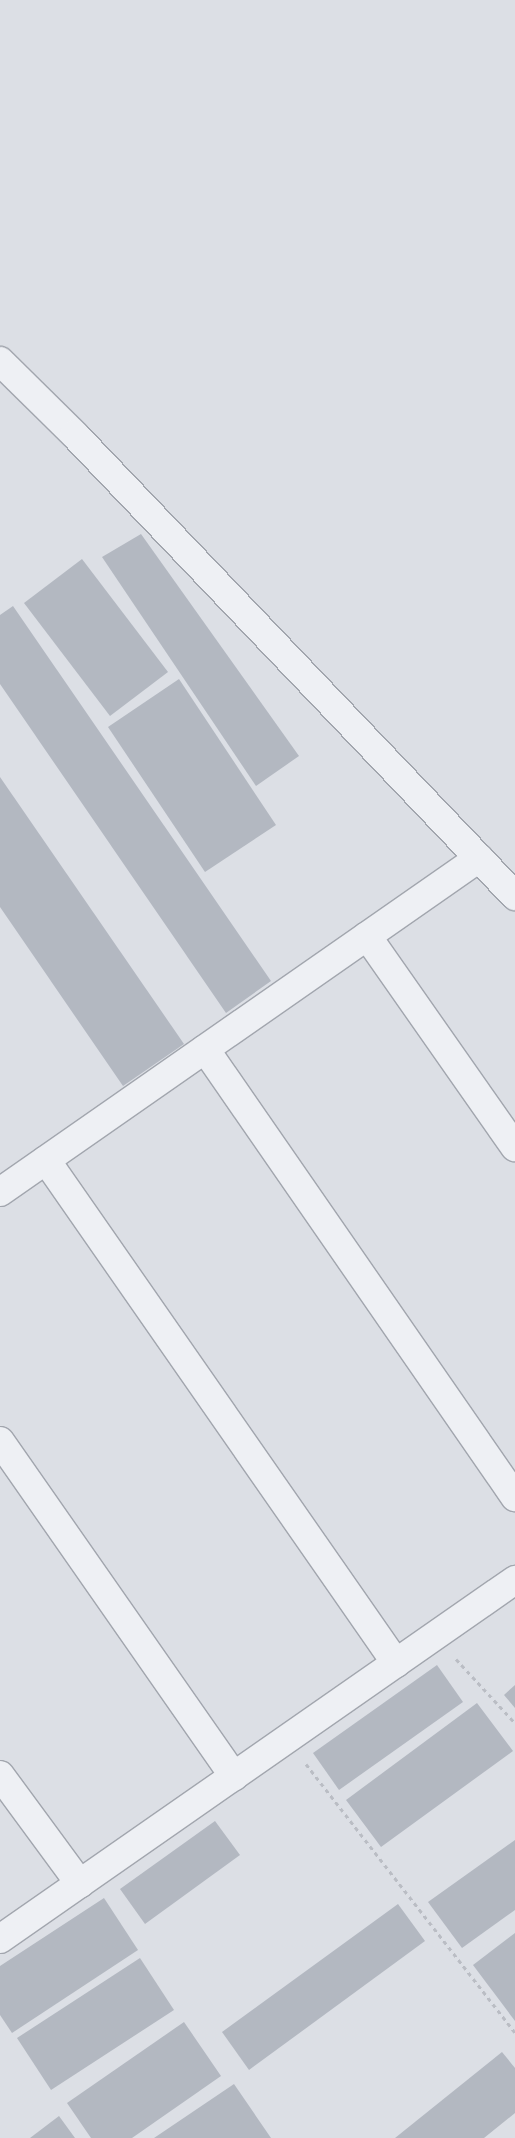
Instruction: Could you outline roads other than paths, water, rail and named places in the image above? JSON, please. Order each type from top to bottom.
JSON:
[{"type":"street","points":[[0,361],[74,434],[515,896]]},
{"type":"street","points":[[0,1192],[478,858]]},
{"type":"street","points":[[367,936],[515,1147]]},
{"type":"street","points":[[206,1048],[515,1496]]},
{"type":"street","points":[[46,1160],[396,1663]]},
{"type":"street","points":[[0,1441],[234,1776]]},
{"type":"street","points":[[0,1939],[515,1580]]},
{"type":"street","points":[[0,1775],[80,1884]]}]
